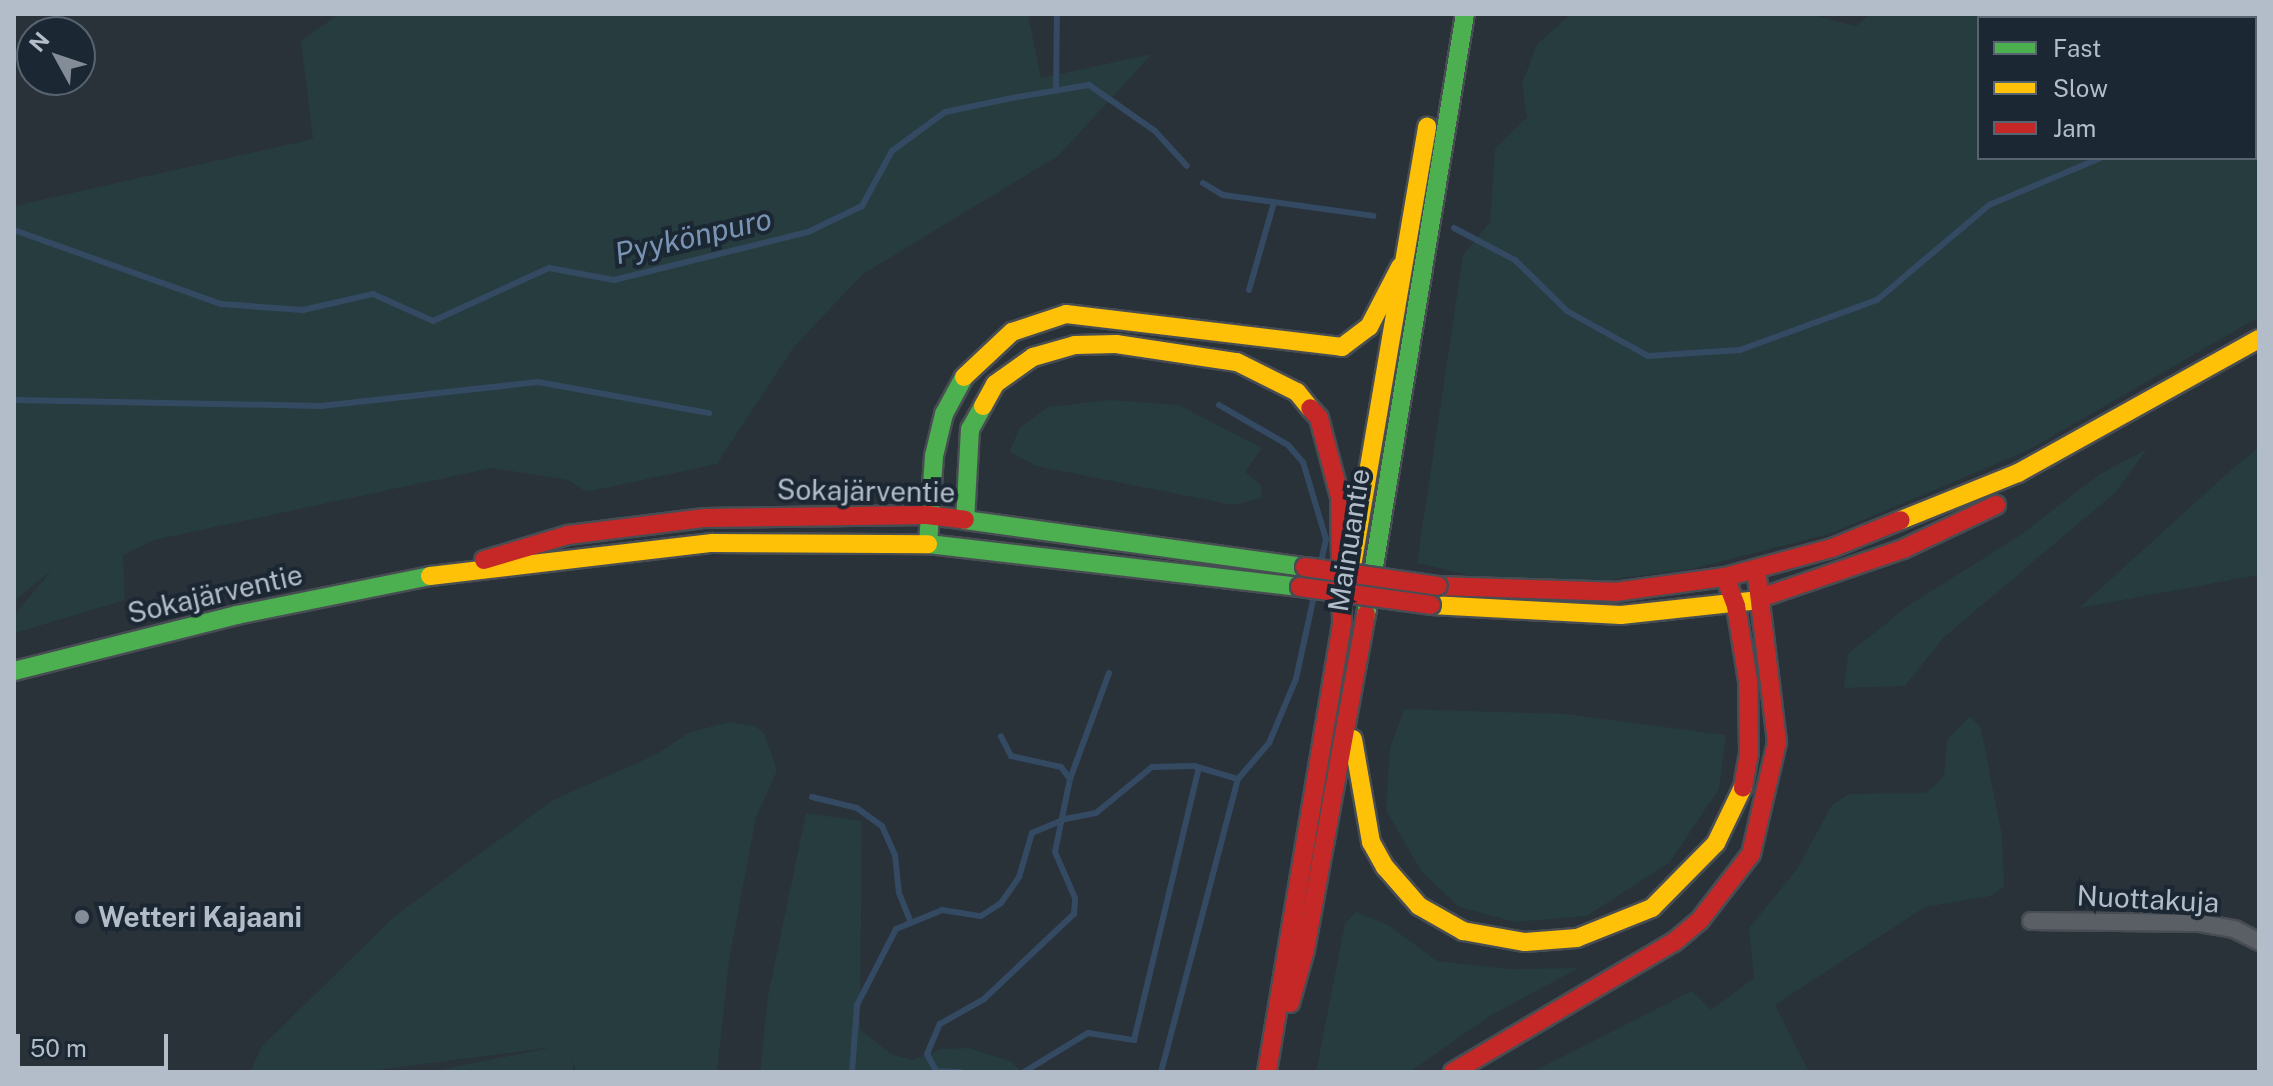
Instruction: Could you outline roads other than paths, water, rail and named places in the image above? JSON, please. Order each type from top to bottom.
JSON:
[{"type":"main road","name":"Mainuantie","points":[[1268,1072],[1400,267],[1449,14]]},
{"type":"main road","name":"Mainuantie","points":[[1268,1072],[1305,950],[1351,703],[1465,14]]},
{"type":"main road","points":[[928,544],[927,515],[944,414],[967,373],[1012,332],[1066,314],[1342,347],[1369,327],[1400,267]]},
{"type":"main road","points":[[2199,375],[2259,339]]},
{"type":"main road","points":[[958,546],[965,520],[970,429],[995,384],[1033,357],[1075,345],[1116,344],[1237,362],[1284,383],[1319,418],[1340,497],[1342,624]]},
{"type":"main road","name":"Sokajärventie","points":[[429,576],[568,535],[705,518],[927,515],[1438,586],[1531,593],[1615,592],[1725,577],[1756,569],[1832,548],[1957,502],[2199,375]]},
{"type":"main road","name":"Sokajärventie","points":[[14,671],[237,615],[429,576],[712,543],[958,546],[1431,605],[1621,615],[1736,606],[1903,549],[2019,494],[2116,437],[2199,375]]},
{"type":"main road","points":[[1453,1072],[1674,942],[1700,920],[1751,854],[1777,742],[1763,597],[1756,569]]},
{"type":"main road","points":[[1351,703],[1363,818],[1371,842],[1400,888],[1441,920],[1476,935],[1525,942],[1577,938],[1652,908],[1696,869],[1729,819],[1743,787],[1750,721],[1736,606],[1725,577]]},
{"type":"street","name":"Nuottakuja","points":[[2031,921],[2200,923],[2234,929],[2259,942]]},
{"type":"waterway","points":[[1056,91],[1057,14]]},
{"type":"waterway","name":"Pyykönpuro","points":[[14,230],[221,304],[303,310],[373,294],[433,321],[549,268],[614,280],[808,232],[862,206],[892,151],[945,112],[1012,98],[1089,85],[1155,131],[1187,166]]},
{"type":"waterway","name":"Pyykönpuro","points":[[1454,228],[1515,260],[1567,311],[1648,356],[1740,350],[1877,300],[1989,205],[2095,160]]},
{"type":"waterway","name":"Pyykönpuro","points":[[1203,183],[1223,195],[1374,216]]},
{"type":"waterway","points":[[1249,290],[1274,202]]},
{"type":"waterway","points":[[14,400],[321,406],[538,382],[709,413]]},
{"type":"waterway","points":[[1219,405],[1288,445],[1303,462],[1326,539],[1321,562]]},
{"type":"waterway","points":[[1161,1072],[1238,779],[1269,743],[1296,679],[1314,596]]},
{"type":"waterway","points":[[1070,779],[1109,673]]},
{"type":"waterway","points":[[960,1072],[936,1071],[927,1054],[940,1024],[984,999],[1074,914],[1075,898],[1055,852],[1070,779],[1061,767],[1011,756],[1001,736]]},
{"type":"waterway","points":[[852,1072],[857,1005],[896,929],[942,910],[981,916],[1001,903],[1019,877],[1032,833],[1065,819],[1096,813],[1152,767],[1194,766],[1238,779]]},
{"type":"waterway","points":[[1024,1072],[1088,1033],[1134,1040],[1199,768]]},
{"type":"waterway","points":[[812,797],[857,808],[882,826],[895,855],[899,893],[911,923]]},
{"type":"place","name":"Wetteri Kajaani","points":[[82,917]]}]
